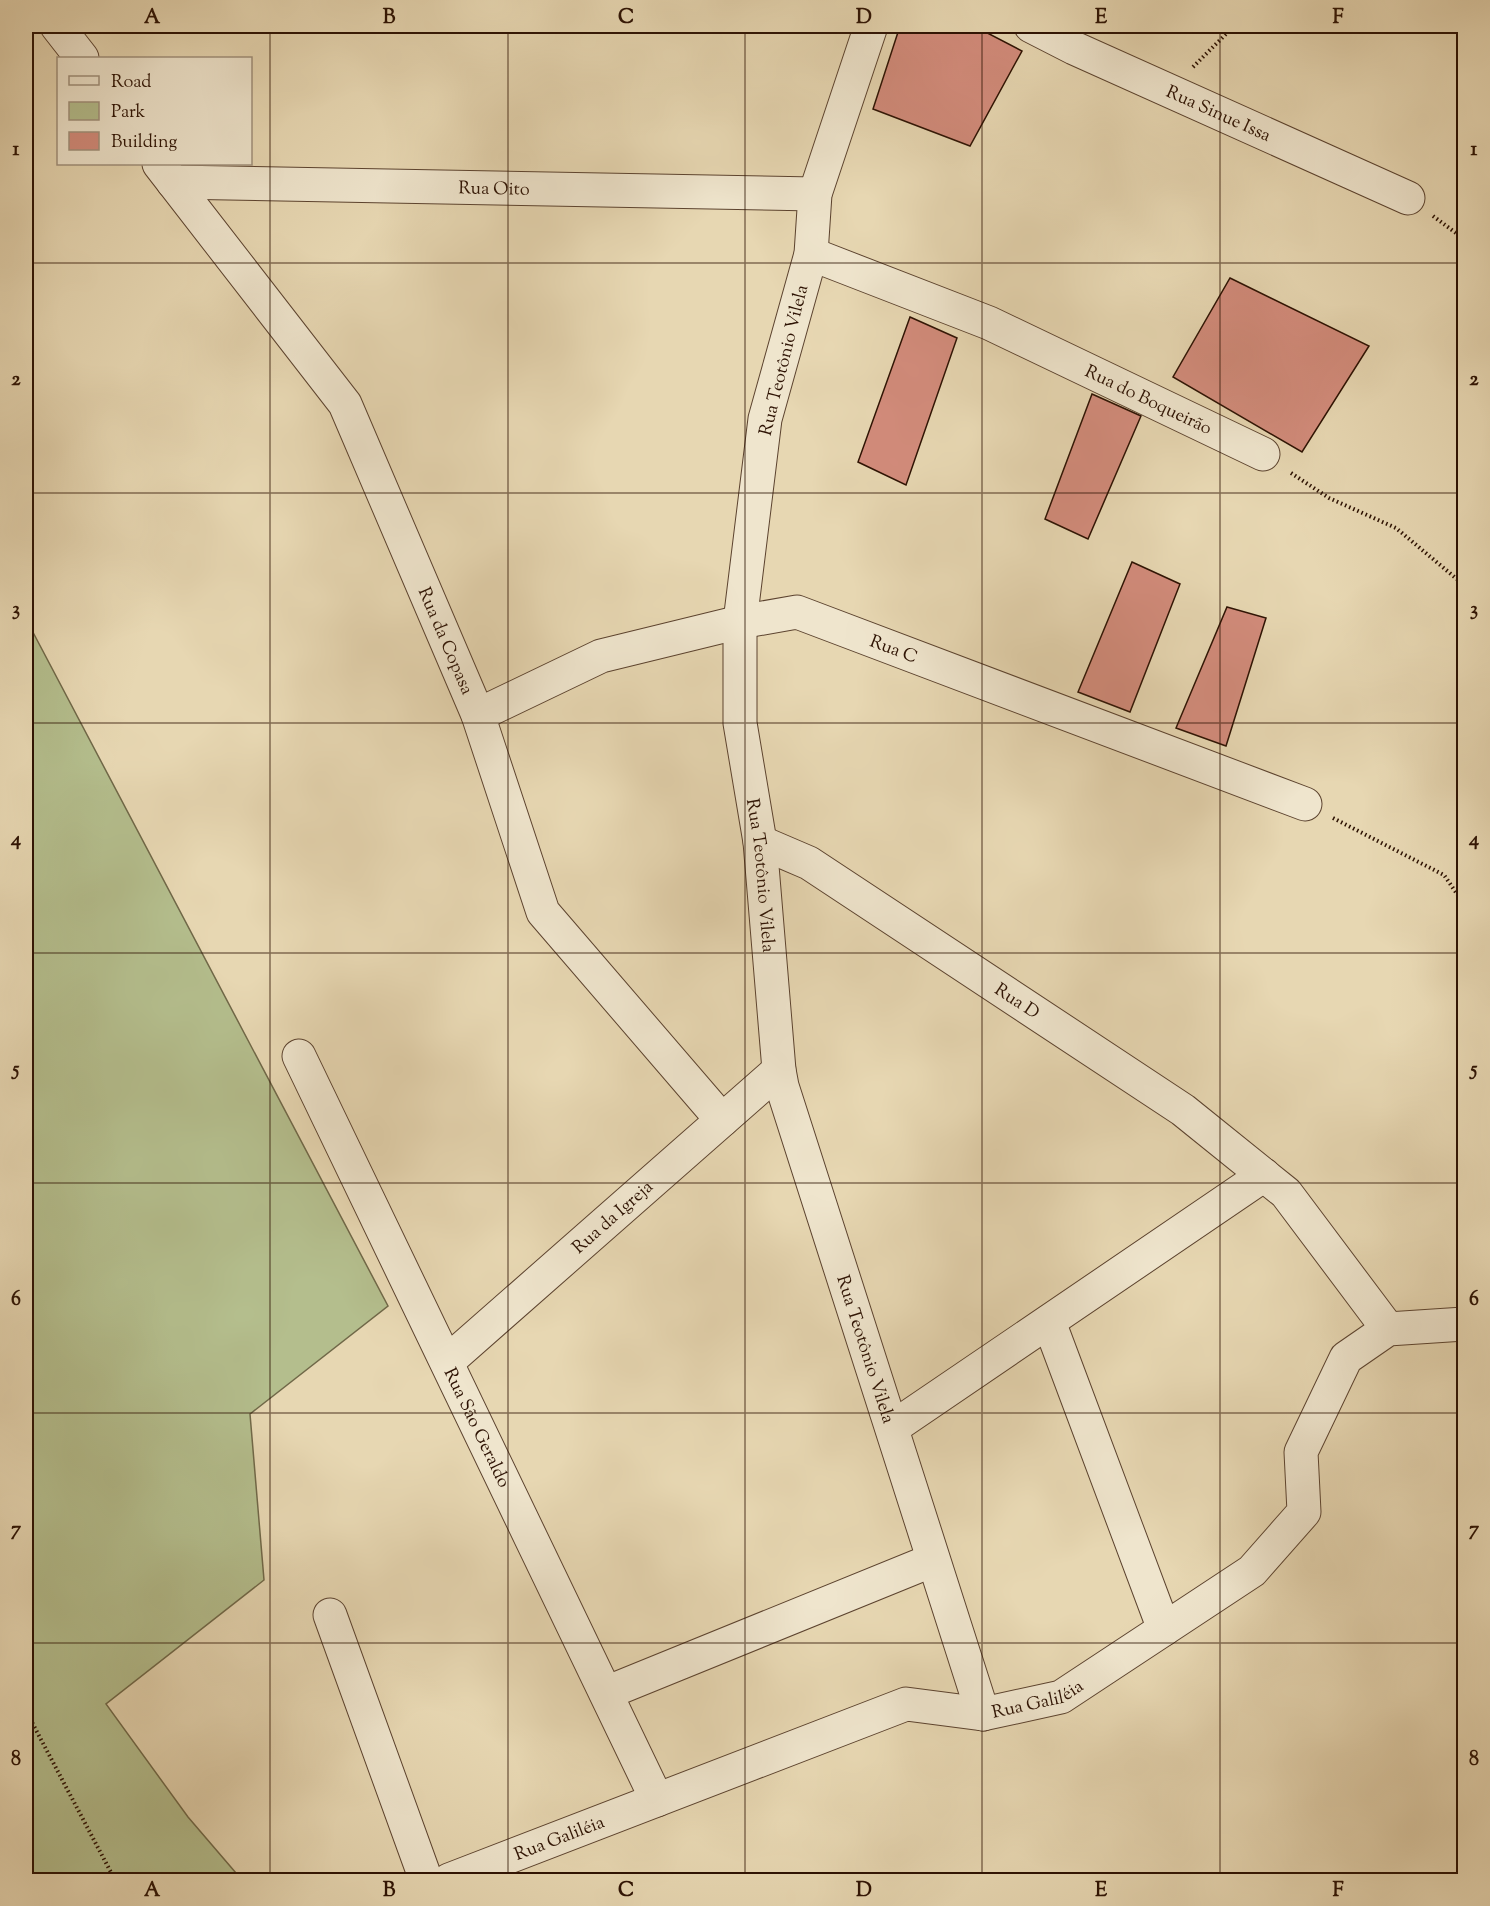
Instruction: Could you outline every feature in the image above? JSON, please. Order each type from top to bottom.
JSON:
[{"type":"street","points":[[57,26],[81,57]]},
{"type":"street","name":"Rua Teotônio Vilela","points":[[871,26],[814,194],[811,254],[765,419],[740,622],[740,723],[760,842],[782,1086],[983,1714]]},
{"type":"street","name":"Rua Sinue Issa","points":[[1031,26],[1074,48],[1408,198]]},
{"type":"street","name":"Rua Oito","points":[[166,173],[814,194]]},
{"type":"street","name":"Rua da Copasa","points":[[166,173],[345,404],[478,715],[543,912],[722,1120]]},
{"type":"street","name":"Rua do Boqueirão","points":[[811,254],[989,323],[1263,454]]},
{"type":"street","name":"Rua C","points":[[478,715],[601,656],[740,622],[797,612],[1305,804]]},
{"type":"street","name":"Rua D","points":[[760,842],[809,863],[1184,1110],[1286,1193],[1388,1329]]},
{"type":"street","name":"Rua São Geraldo","points":[[299,1056],[657,1800]]},
{"type":"street","name":"Rua da Igreja","points":[[447,1362],[779,1070]]},
{"type":"street","points":[[892,1428],[1264,1175]]},
{"type":"street","points":[[1049,1322],[1164,1629]]},
{"type":"street","points":[[1388,1329],[1464,1324]]},
{"type":"street","name":"Rua Galiléia","points":[[449,1881],[906,1704],[983,1714],[1061,1697],[1252,1570],[1304,1512],[1301,1452],[1346,1358],[1388,1329]]},
{"type":"street","points":[[606,1693],[933,1560]]},
{"type":"street","points":[[330,1616],[426,1881]]},
{"type":"path","points":[[1169,90],[1234,26]]},
{"type":"path","points":[[1263,454],[1329,498],[1396,528],[1464,585]]},
{"type":"path","points":[[1305,804],[1444,874],[1464,904]]},
{"type":"path","points":[[26,1711],[116,1881]]},
{"type":"green space","points":[[26,619],[388,1306],[250,1414],[264,1580],[106,1704],[188,1817],[242,1880],[26,1880]]},
{"type":"building","points":[[900,26],[974,26],[1022,51],[970,146],[873,109]]},
{"type":"building","points":[[1230,278],[1369,346],[1302,452],[1173,377]]},
{"type":"building","points":[[910,317],[957,338],[906,485],[858,462]]},
{"type":"building","points":[[1092,394],[1141,416],[1088,539],[1045,519]]},
{"type":"building","points":[[1132,562],[1180,584],[1130,712],[1078,692]]},
{"type":"building","points":[[1227,607],[1266,618],[1226,746],[1176,728]]}]
